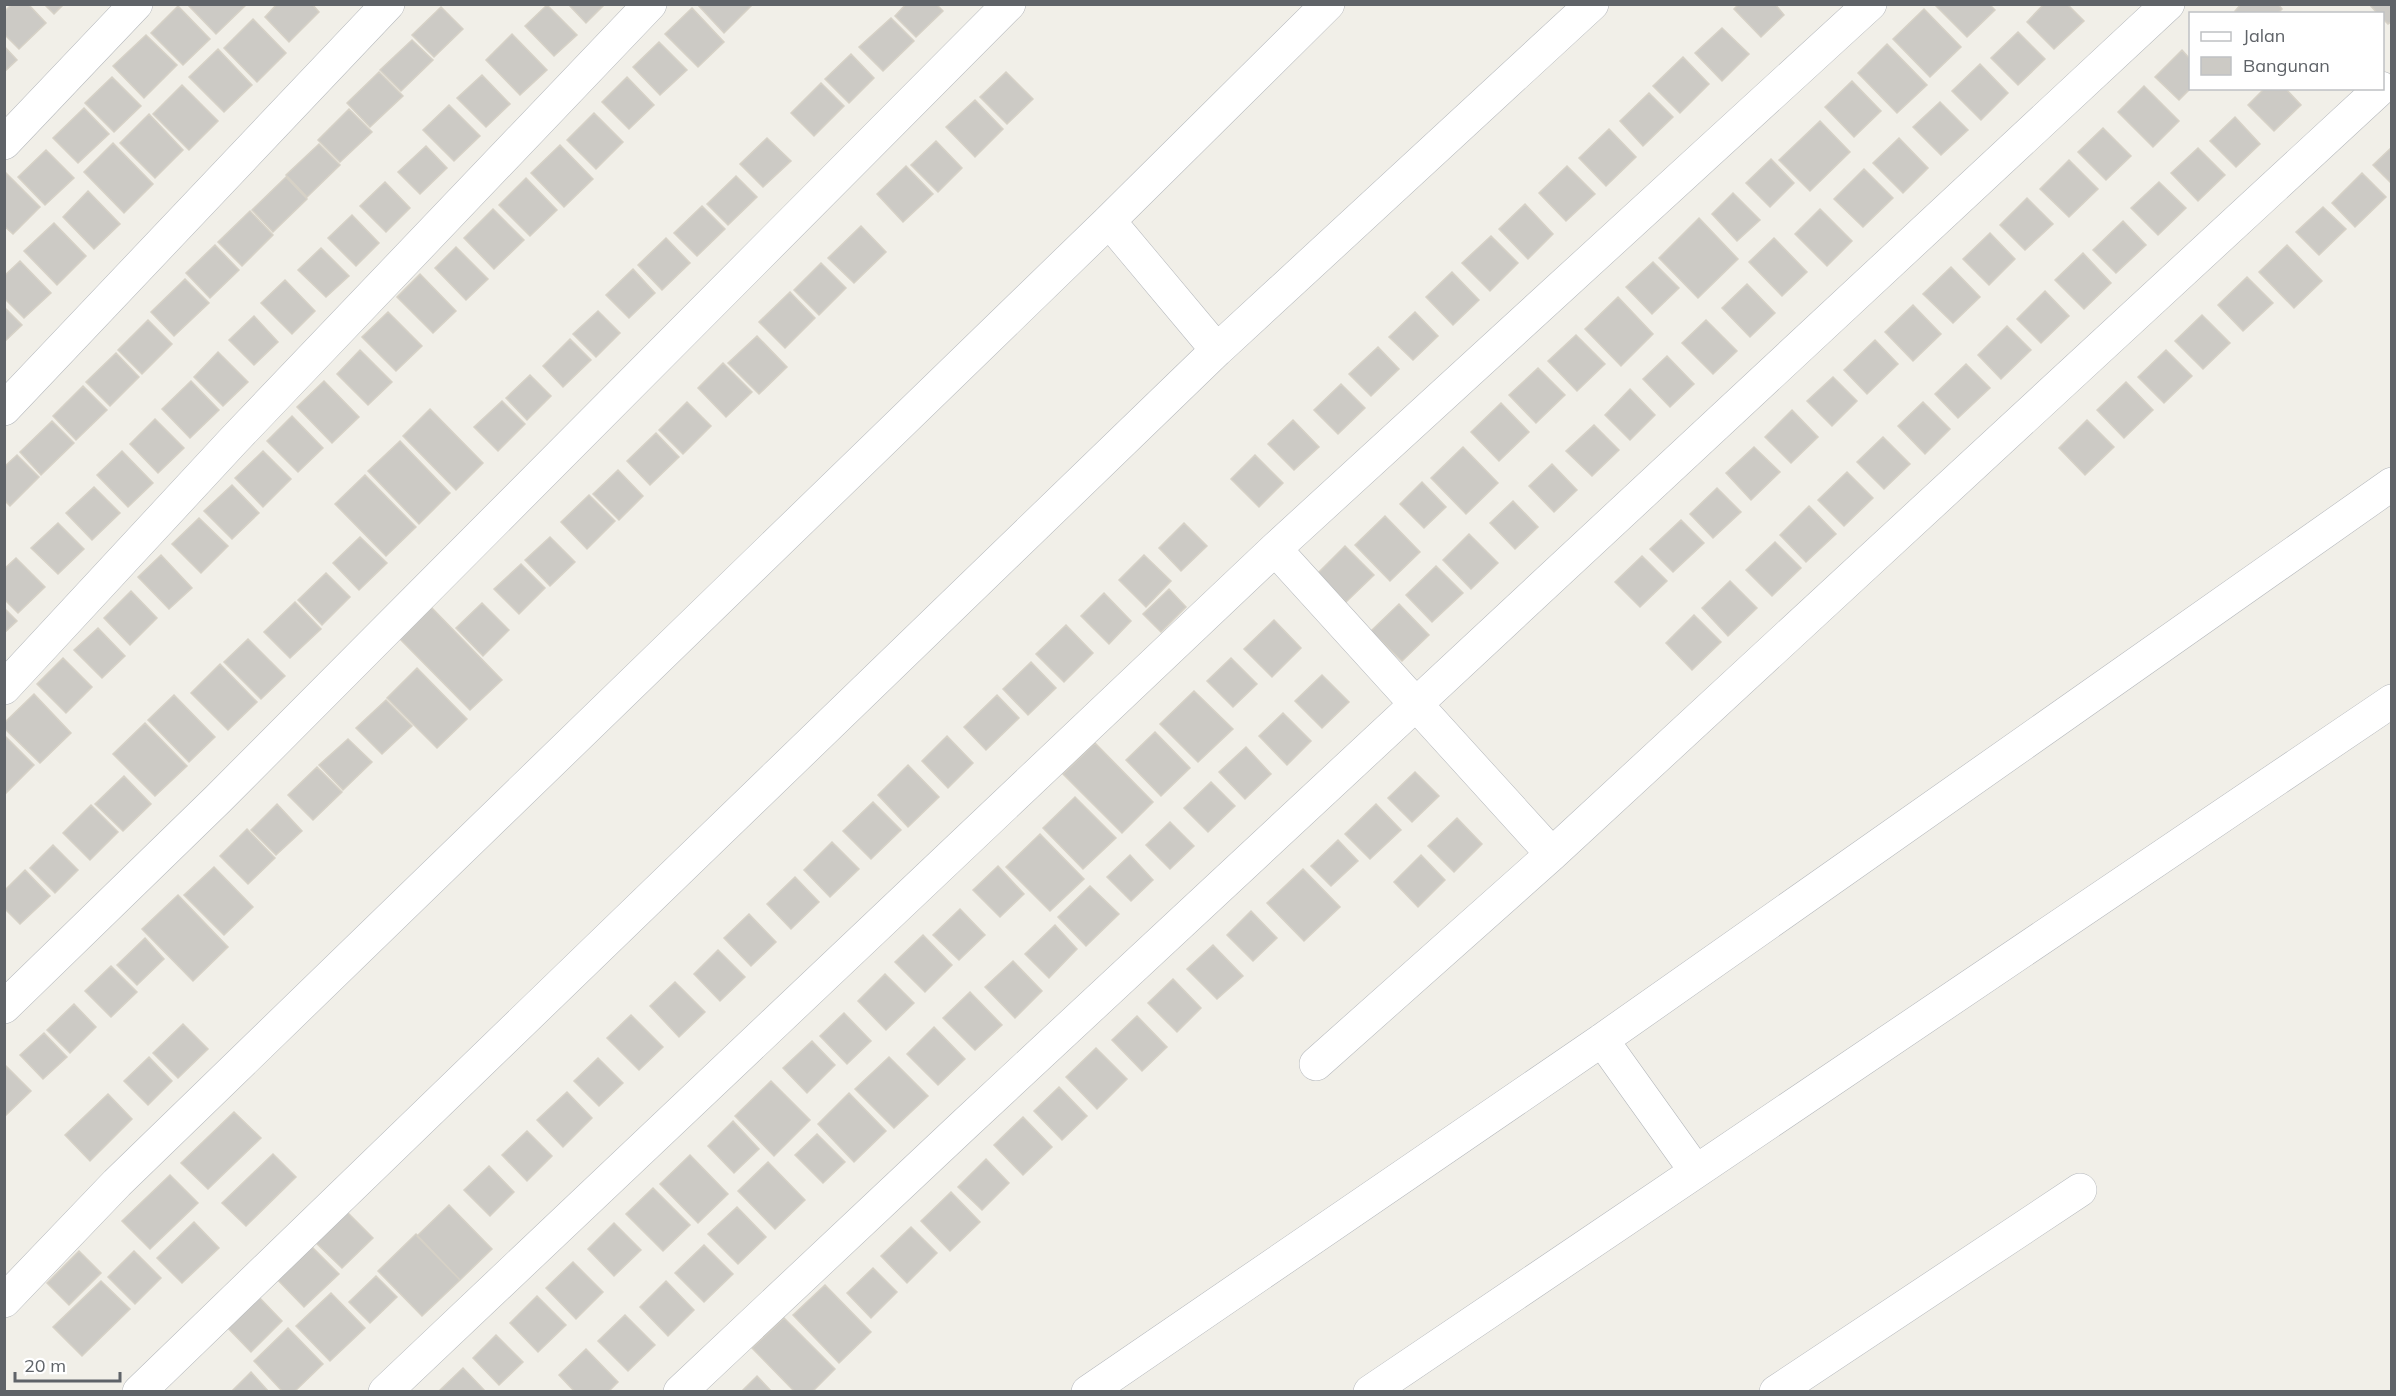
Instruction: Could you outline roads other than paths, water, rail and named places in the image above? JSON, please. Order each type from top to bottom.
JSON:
[{"type":"street","points":[[4,143],[136,4]]},
{"type":"street","points":[[4,409],[388,4]]},
{"type":"street","points":[[4,688],[225,449],[650,4]]},
{"type":"street","points":[[4,1007],[218,799],[1009,4]]},
{"type":"street","points":[[4,1301],[142,1159],[1109,221],[1328,4]]},
{"type":"street","points":[[139,1392],[1217,350],[1592,4]]},
{"type":"street","points":[[385,1392],[1275,549],[1870,4]]},
{"type":"street","points":[[680,1392],[956,1132],[1418,705],[2168,4]]},
{"type":"street","points":[[1316,1064],[1552,854],[2380,90]]},
{"type":"street","points":[[1109,221],[1217,350]]},
{"type":"street","points":[[1088,1392],[1602,1040],[2391,484]]},
{"type":"street","points":[[1275,549],[1552,854]]},
{"type":"street","points":[[1370,1392],[2391,701]]},
{"type":"street","points":[[1602,1040],[1695,1170]]},
{"type":"street","points":[[1776,1392],[2080,1190]]}]
